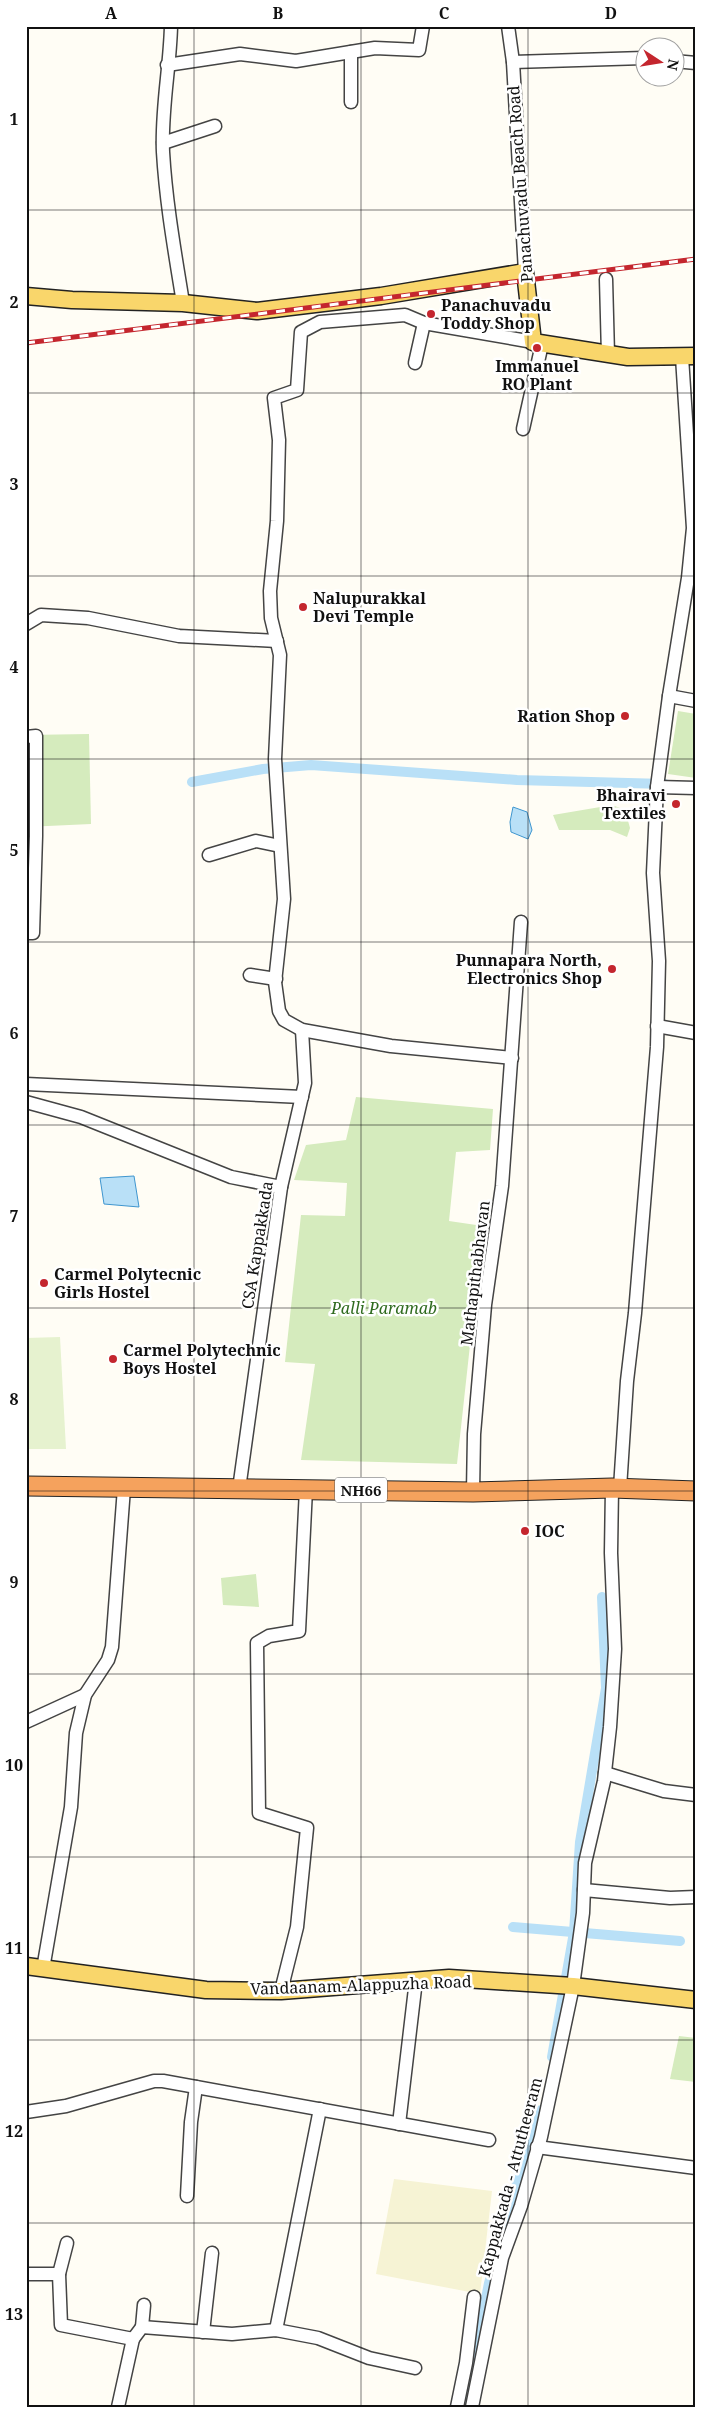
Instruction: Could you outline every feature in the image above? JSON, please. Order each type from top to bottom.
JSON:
[{"type":"highway","name":"NH66","points":[[26,1486],[473,1492],[616,1488],[696,1491]]},
{"type":"main road","points":[[26,296],[72,300],[184,303],[257,311],[382,296],[525,272]]},
{"type":"main road","name":"Panachuvadu Beach Road","points":[[525,272],[538,343]]},
{"type":"main road","points":[[538,343],[608,355],[649,358],[689,356]]},
{"type":"main road","name":"Vandaanam-Alappuzha Road","points":[[26,1966],[206,1990],[281,1990],[449,1978],[567,1985],[696,2000]]},
{"type":"street","points":[[171,26],[167,65],[164,143],[171,229],[184,303]]},
{"type":"street","points":[[167,65],[240,54],[296,61],[375,48],[419,50],[423,26]]},
{"type":"street","name":"Panachuvadu Beach Road","points":[[508,26],[513,62],[525,272]]},
{"type":"street","points":[[351,52],[351,102]]},
{"type":"street","points":[[513,62],[634,58]]},
{"type":"street","points":[[164,143],[215,126]]},
{"type":"street","points":[[606,278],[608,355]]},
{"type":"street","points":[[512,1058],[391,1046],[302,1030],[284,1020],[277,1001],[276,979],[284,899],[274,759],[280,655],[271,618],[270,591],[277,521],[279,440],[274,398],[297,390],[301,332],[320,322],[355,317],[406,315],[424,323],[538,343],[523,429]]},
{"type":"street","points":[[415,363],[424,323]]},
{"type":"street","name":"Kappakkada - Attutheeram","points":[[472,2407],[502,2258],[522,2206],[541,2137],[567,1985],[580,1932],[585,1862],[605,1773],[615,1650],[611,1553],[641,1251],[658,1026],[659,961],[653,873],[658,783],[669,696],[688,578],[693,528],[689,356]]},
{"type":"street","points":[[26,624],[41,615],[50,615],[88,618],[179,636],[277,641]]},
{"type":"street","points":[[669,696],[696,701]]},
{"type":"street","points":[[26,737],[36,736],[31,836],[33,933],[26,933]]},
{"type":"street","points":[[658,783],[696,788]]},
{"type":"street","points":[[209,855],[256,841],[280,846]]},
{"type":"street","name":"Mathapithabhavan","points":[[473,1492],[474,1434],[485,1306],[502,1186],[521,922]]},
{"type":"street","points":[[250,975],[276,979]]},
{"type":"street","points":[[658,1026],[696,1034]]},
{"type":"street","name":"CSA Kappakkada","points":[[240,1489],[241,1467],[281,1187],[304,1084],[302,1030]]},
{"type":"street","points":[[26,1084],[302,1097]]},
{"type":"street","points":[[26,1102],[81,1117],[231,1177],[281,1187]]},
{"type":"street","points":[[43,1969],[71,1807],[76,1733],[84,1695],[105,1664],[112,1647],[124,1488]]},
{"type":"street","points":[[281,1990],[297,1926],[307,1828],[259,1813],[257,1643],[269,1636],[298,1631],[306,1489]]},
{"type":"street","points":[[26,1722],[84,1695]]},
{"type":"street","points":[[605,1773],[664,1791],[696,1795]]},
{"type":"street","points":[[584,1890],[670,1898],[696,1898]]},
{"type":"street","points":[[399,2124],[416,1980]]},
{"type":"street","points":[[26,2112],[66,2106],[154,2081],[488,2140]]},
{"type":"street","points":[[187,2196],[190,2122],[196,2087]]},
{"type":"street","points":[[276,2330],[320,2110]]},
{"type":"street","points":[[537,2147],[696,2168]]},
{"type":"street","points":[[67,2243],[59,2274],[61,2325],[133,2339]]},
{"type":"street","points":[[203,2332],[212,2254]]},
{"type":"street","points":[[26,2274],[59,2274]]},
{"type":"street","points":[[457,2407],[466,2363],[474,2297]]},
{"type":"street","points":[[118,2407],[133,2339],[142,2327],[144,2305]]},
{"type":"street","points":[[142,2327],[232,2334],[276,2330],[318,2338],[369,2358],[415,2368]]},
{"type":"shaded area","points":[[394,2179],[492,2191],[480,2294],[376,2274]]},
{"type":"green space","points":[[678,711],[696,714],[696,778],[668,774]]},
{"type":"green space","points":[[89,734],[91,824],[26,827],[26,735]]},
{"type":"green space","points":[[612,805],[625,810],[630,828],[627,837],[610,830],[559,830],[553,815]]},
{"type":"green space","name":"Palli Paramab","points":[[356,1097],[493,1109],[490,1150],[456,1152],[449,1221],[483,1226],[457,1464],[301,1460],[315,1364],[285,1362],[301,1215],[345,1216],[347,1183],[294,1180],[306,1145],[346,1140]]},
{"type":"green space","points":[[60,1337],[66,1449],[26,1449],[26,1338]]},
{"type":"green space","points":[[256,1574],[259,1607],[223,1605],[221,1578]]},
{"type":"green space","points":[[679,2036],[696,2038],[696,2082],[670,2079]]},
{"type":"water","points":[[513,807],[527,812],[532,830],[528,839],[511,832],[510,822]]},
{"type":"water","points":[[134,1176],[139,1207],[104,1204],[100,1178]]},
{"type":"waterway","points":[[192,782],[263,769],[311,765],[517,780],[665,784]]},
{"type":"waterway","points":[[552,2057],[574,1932],[580,1842],[606,1688],[602,1597]]},
{"type":"waterway","points":[[513,1927],[680,1941]]},
{"type":"waterway","points":[[465,2407],[489,2283],[518,2180],[535,2134],[541,2110]]},
{"type":"railway","points":[[26,343],[696,259]]},
{"type":"place","name":"Panachuvadu Toddy Shop","points":[[431,314]]},
{"type":"place","name":"Immanuel RO Plant","points":[[537,348]]},
{"type":"place","name":"Nalupurakkal Devi Temple","points":[[303,607]]},
{"type":"place","name":"Ration Shop","points":[[625,716]]},
{"type":"place","name":"Bhairavi Textiles","points":[[676,804]]},
{"type":"place","name":"Punnapara North, Electronics Shop","points":[[612,969]]},
{"type":"place","name":"Carmel Polytecnic Girls Hostel","points":[[44,1283]]},
{"type":"place","name":"Carmel Polytechnic Boys Hostel","points":[[113,1359]]},
{"type":"place","name":"IOC","points":[[525,1531]]}]
